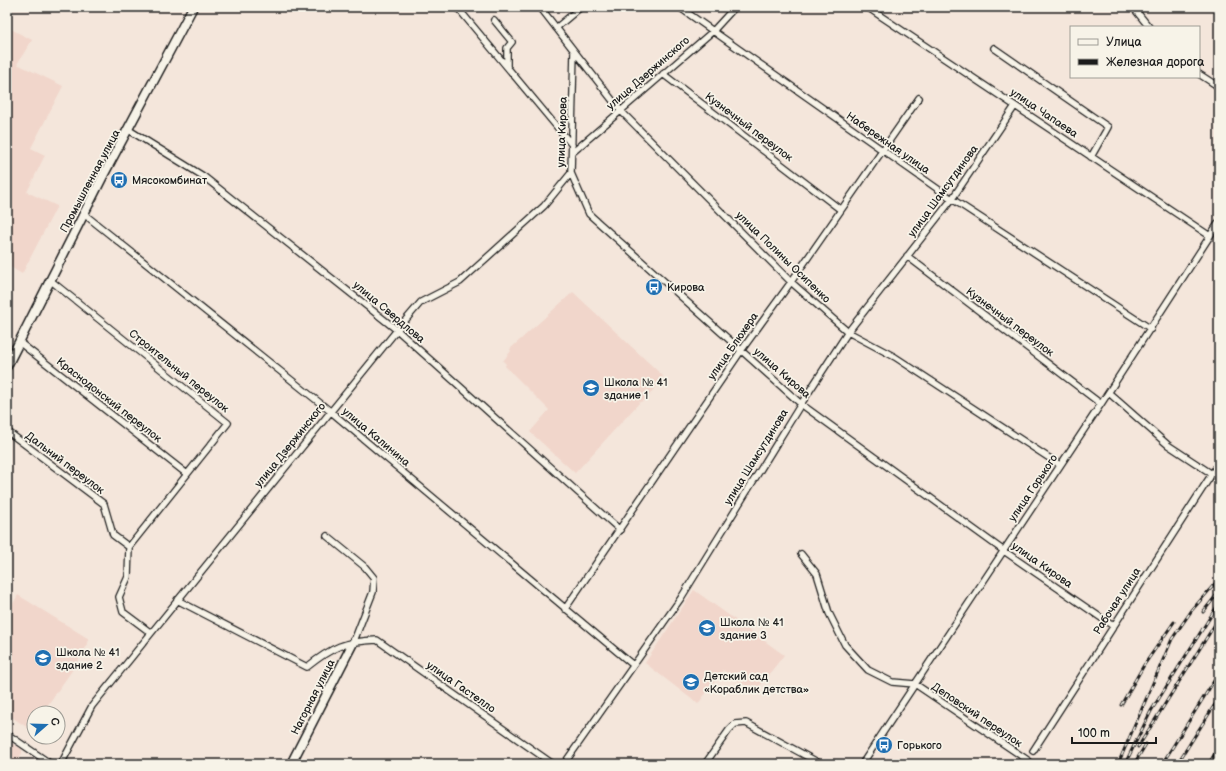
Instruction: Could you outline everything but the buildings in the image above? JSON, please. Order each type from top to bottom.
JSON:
[{"type":"main road","name":"Промышленная улица","points":[[7,366],[84,214],[193,7]]},
{"type":"main road","name":"Нагорная улица","points":[[291,764],[354,641]]},
{"type":"street","points":[[457,7],[572,145]]},
{"type":"street","name":"улица Полины Осипенко","points":[[540,7],[620,110],[791,282],[848,332],[896,357],[1060,465]]},
{"type":"street","points":[[556,28],[581,7]]},
{"type":"street","name":"Набережная улица","points":[[679,7],[952,199],[1151,329]]},
{"type":"street","name":"улица Дзержинского","points":[[572,154],[620,110],[713,30],[735,7]]},
{"type":"street","name":"улица Чапаева","points":[[867,7],[1210,236]]},
{"type":"street","points":[[1133,7],[1148,26]]},
{"type":"street","points":[[494,20],[512,42],[507,48],[506,66]]},
{"type":"street","points":[[994,48],[1108,127],[1091,157]]},
{"type":"street","name":"улица Кирова","points":[[574,51],[571,173],[589,214],[801,404],[1004,551],[1112,626]]},
{"type":"street","name":"Кузнечный переулок","points":[[663,74],[841,210]]},
{"type":"street","points":[[1200,75],[1219,87]]},
{"type":"street","name":"улица Блюхера","points":[[565,609],[741,351],[919,98]]},
{"type":"street","name":"улица Шамсутдинова","points":[[564,764],[681,598],[801,404],[848,332],[952,199],[1015,106]]},
{"type":"street","name":"улица Свердлова","points":[[129,130],[203,176],[397,330],[620,530]]},
{"type":"street","name":"улица Дзержинского","points":[[61,764],[92,706],[397,330],[422,302],[460,282],[544,206],[571,173]]},
{"type":"street","name":"улица Калинина","points":[[84,214],[330,411],[633,665]]},
{"type":"street","name":"улица Горького","points":[[862,764],[1109,393],[1219,222]]},
{"type":"street","name":"Кузнечный переулок","points":[[907,256],[1101,404]]},
{"type":"street","name":"Строительный переулок","points":[[50,280],[228,423],[129,547]]},
{"type":"street","name":"Краснодонский переулок","points":[[19,342],[187,474]]},
{"type":"street","points":[[1109,393],[1168,445],[1212,474]]},
{"type":"street","name":"Дальний переулок","points":[[7,431],[104,504],[113,535],[129,547]]},
{"type":"street","name":"Рабочая улица","points":[[1033,751],[1112,626],[1219,463]]},
{"type":"street","points":[[327,536],[365,566],[374,578],[373,592],[354,641]]},
{"type":"street","points":[[129,547],[128,577],[119,597],[123,612],[151,633]]},
{"type":"street","points":[[801,554],[817,574],[828,613],[845,645],[868,670],[892,682],[915,684]]},
{"type":"street","name":"улица Гастелло","points":[[177,600],[307,667],[326,652],[354,641],[377,640],[553,764]]},
{"type":"street","name":"Деповский переулок","points":[[915,684],[1028,763]]},
{"type":"street","points":[[705,764],[735,724],[746,723],[821,764]]},
{"type":"street","points":[[7,734],[51,764]]},
{"type":"shaded area","points":[[7,27],[32,40],[17,64],[63,86],[31,148],[45,155],[27,192],[57,206],[22,274],[7,265]]},
{"type":"shaded area","name":"Школа № 41 здание 1","points":[[573,292],[663,376],[646,400],[640,402],[575,473],[530,432],[549,410],[505,366],[506,364],[503,361],[511,351],[510,349]]},
{"type":"shaded area","name":"Школа № 41 здание 3","points":[[694,590],[784,655],[755,692],[723,670],[698,704],[645,663]]},
{"type":"shaded area","name":"Школа № 41 здание 2","points":[[18,595],[89,639],[87,642],[88,644],[71,672],[48,705],[26,705],[26,727],[7,714],[7,614]]},
{"type":"shaded area","points":[[7,741],[22,749],[22,753],[16,764],[7,764]]},
{"type":"railway","points":[[1118,764],[1172,639],[1192,610],[1219,579]]},
{"type":"railway","points":[[1203,612],[1219,592]]},
{"type":"railway","points":[[1125,764],[1151,711],[1219,603]]},
{"type":"railway","points":[[1138,747],[1219,618]]},
{"type":"railway","points":[[1121,705],[1144,665],[1174,622]]},
{"type":"railway","points":[[1162,764],[1219,673]]},
{"type":"railway","points":[[1177,764],[1219,698]]},
{"type":"railway","points":[[1134,764],[1146,744]]},
{"type":"railway","points":[[1210,762],[1219,746]]},
{"type":"place","name":"Мясокомбинат","points":[[119,180]]},
{"type":"place","name":"Кирова","points":[[654,287]]},
{"type":"place","name":"Школа № 41 здание 1","points":[[591,388]]},
{"type":"place","name":"Школа № 41 здание 3","points":[[707,628]]},
{"type":"place","name":"Школа № 41 здание 2","points":[[43,658]]},
{"type":"place","name":"Детский сад «Кораблик детства»","points":[[691,682]]},
{"type":"place","name":"Горького","points":[[884,745]]}]
